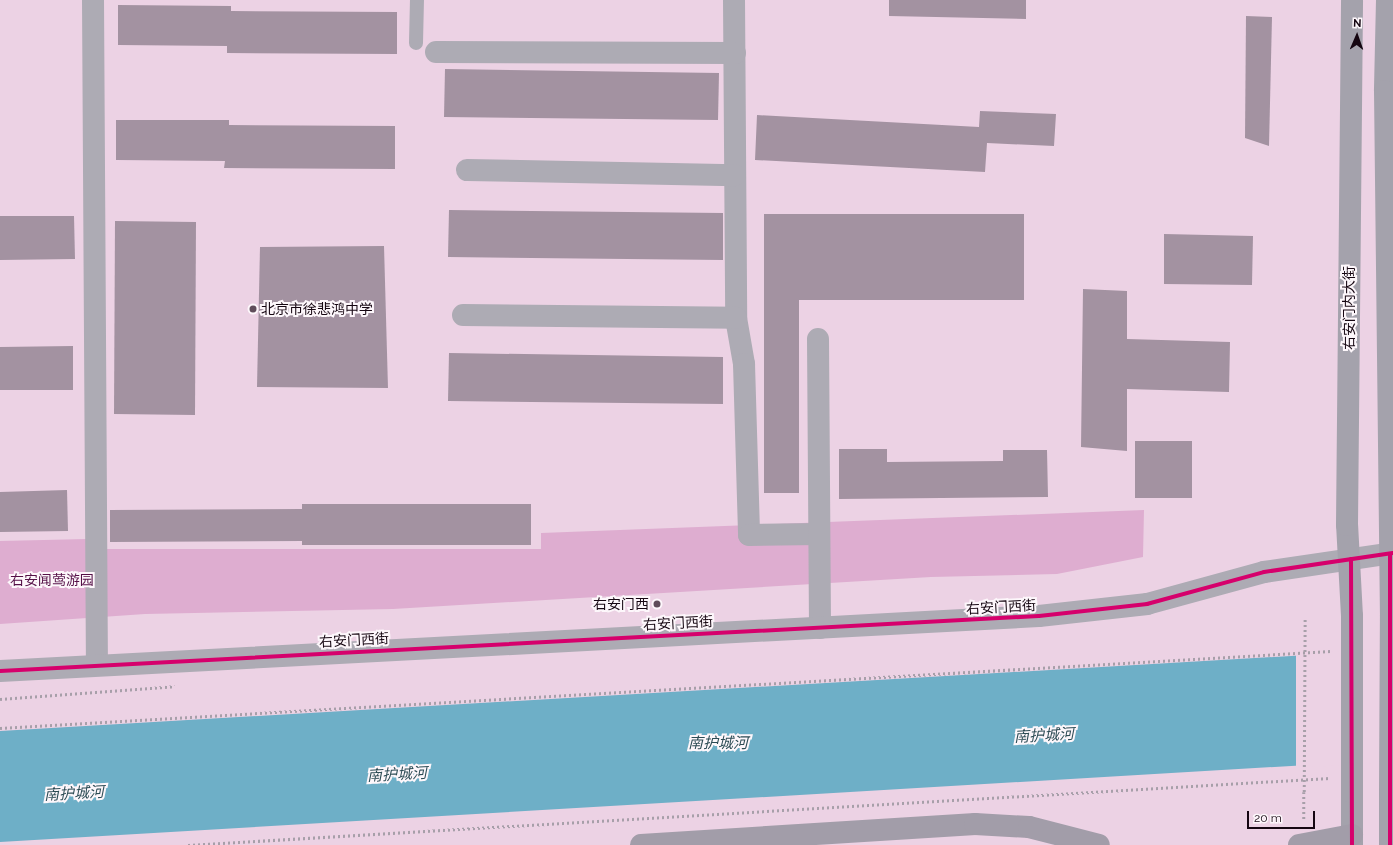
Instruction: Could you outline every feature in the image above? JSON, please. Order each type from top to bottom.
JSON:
[{"type":"highway","points":[[641,845],[975,824],[1030,836],[1099,845]]},
{"type":"highway","points":[[1302,845],[1352,840]]},
{"type":"main road","name":"右安门内大街","points":[[1345,785],[1352,616],[1351,559],[1347,525],[1352,0]]},
{"type":"main road","points":[[1387,0],[1392,554],[1390,845]]},
{"type":"main road","points":[[1345,785],[1352,840]]},
{"type":"street","points":[[93,0],[97,665]]},
{"type":"street","points":[[734,0],[736,318],[744,364],[749,535],[818,534]]},
{"type":"street","points":[[436,52],[735,52]]},
{"type":"street","points":[[467,170],[735,175]]},
{"type":"street","points":[[463,315],[736,318]]},
{"type":"street","points":[[818,339],[818,534],[820,628]]},
{"type":"street","name":"右安门西街","points":[[0,671],[1039,616],[1147,604],[1264,572],[1392,554]]},
{"type":"lane","points":[[416,42],[417,0]]},
{"type":"path","points":[[1302,845],[1304,792],[1305,617]]},
{"type":"path","points":[[0,728],[1339,650]]},
{"type":"path","points":[[0,699],[181,686]]},
{"type":"path","points":[[188,845],[1345,785]]},
{"type":"green space","name":"右安闻莺游园","points":[[1144,510],[1143,557],[1057,574],[931,577],[393,609],[145,614],[0,624],[0,541],[87,539],[88,549],[541,549],[541,533]]},
{"type":"water","name":"南护城河","points":[[1393,650],[1393,760],[0,842],[0,731]]},
{"type":"pier","points":[[1393,648],[1393,762],[1296,768],[1296,654]]},
{"type":"building","points":[[889,0],[1026,0],[1026,19],[889,16]]},
{"type":"building","points":[[118,5],[231,6],[231,11],[397,12],[397,54],[227,53],[227,46],[118,45]]},
{"type":"building","points":[[1246,16],[1272,17],[1269,146],[1245,138]]},
{"type":"building","points":[[445,69],[719,73],[718,120],[444,117]]},
{"type":"building","points":[[980,111],[1056,114],[1054,146],[987,143],[985,172],[755,160],[757,115],[979,127]]},
{"type":"building","points":[[116,120],[229,120],[229,125],[395,126],[395,169],[224,168],[225,161],[116,160]]},
{"type":"building","points":[[449,210],[723,213],[723,260],[448,257]]},
{"type":"building","points":[[764,214],[1024,214],[1024,300],[799,300],[799,493],[764,493]]},
{"type":"building","points":[[0,216],[74,216],[75,259],[0,260]]},
{"type":"building","points":[[115,221],[196,222],[195,415],[114,414]]},
{"type":"building","points":[[1164,234],[1253,236],[1252,285],[1164,284]]},
{"type":"building","points":[[384,246],[388,388],[257,387],[260,247]]},
{"type":"building","points":[[1083,289],[1127,291],[1127,339],[1230,342],[1229,392],[1127,389],[1127,451],[1081,447]]},
{"type":"building","points":[[73,346],[73,390],[0,390],[0,347]]},
{"type":"building","points":[[449,353],[723,357],[723,404],[448,401]]},
{"type":"building","points":[[1135,441],[1192,441],[1192,498],[1135,498]]},
{"type":"building","points":[[839,449],[887,449],[887,462],[1003,461],[1003,450],[1047,450],[1048,497],[839,499]]},
{"type":"building","points":[[67,490],[68,531],[0,532],[0,492]]},
{"type":"building","points":[[302,504],[531,504],[531,545],[302,545],[302,541],[110,542],[110,510],[302,509]]},
{"type":"cycle path","points":[[0,671],[1039,616],[1147,604],[1264,572],[1393,553]]},
{"type":"cycle path","points":[[1390,554],[1390,845]]},
{"type":"cycle path","points":[[1351,559],[1352,845]]},
{"type":"place","name":"北京市徐悲鸿中学","points":[[253,309]]},
{"type":"place","name":"右安门西","points":[[657,604]]}]
